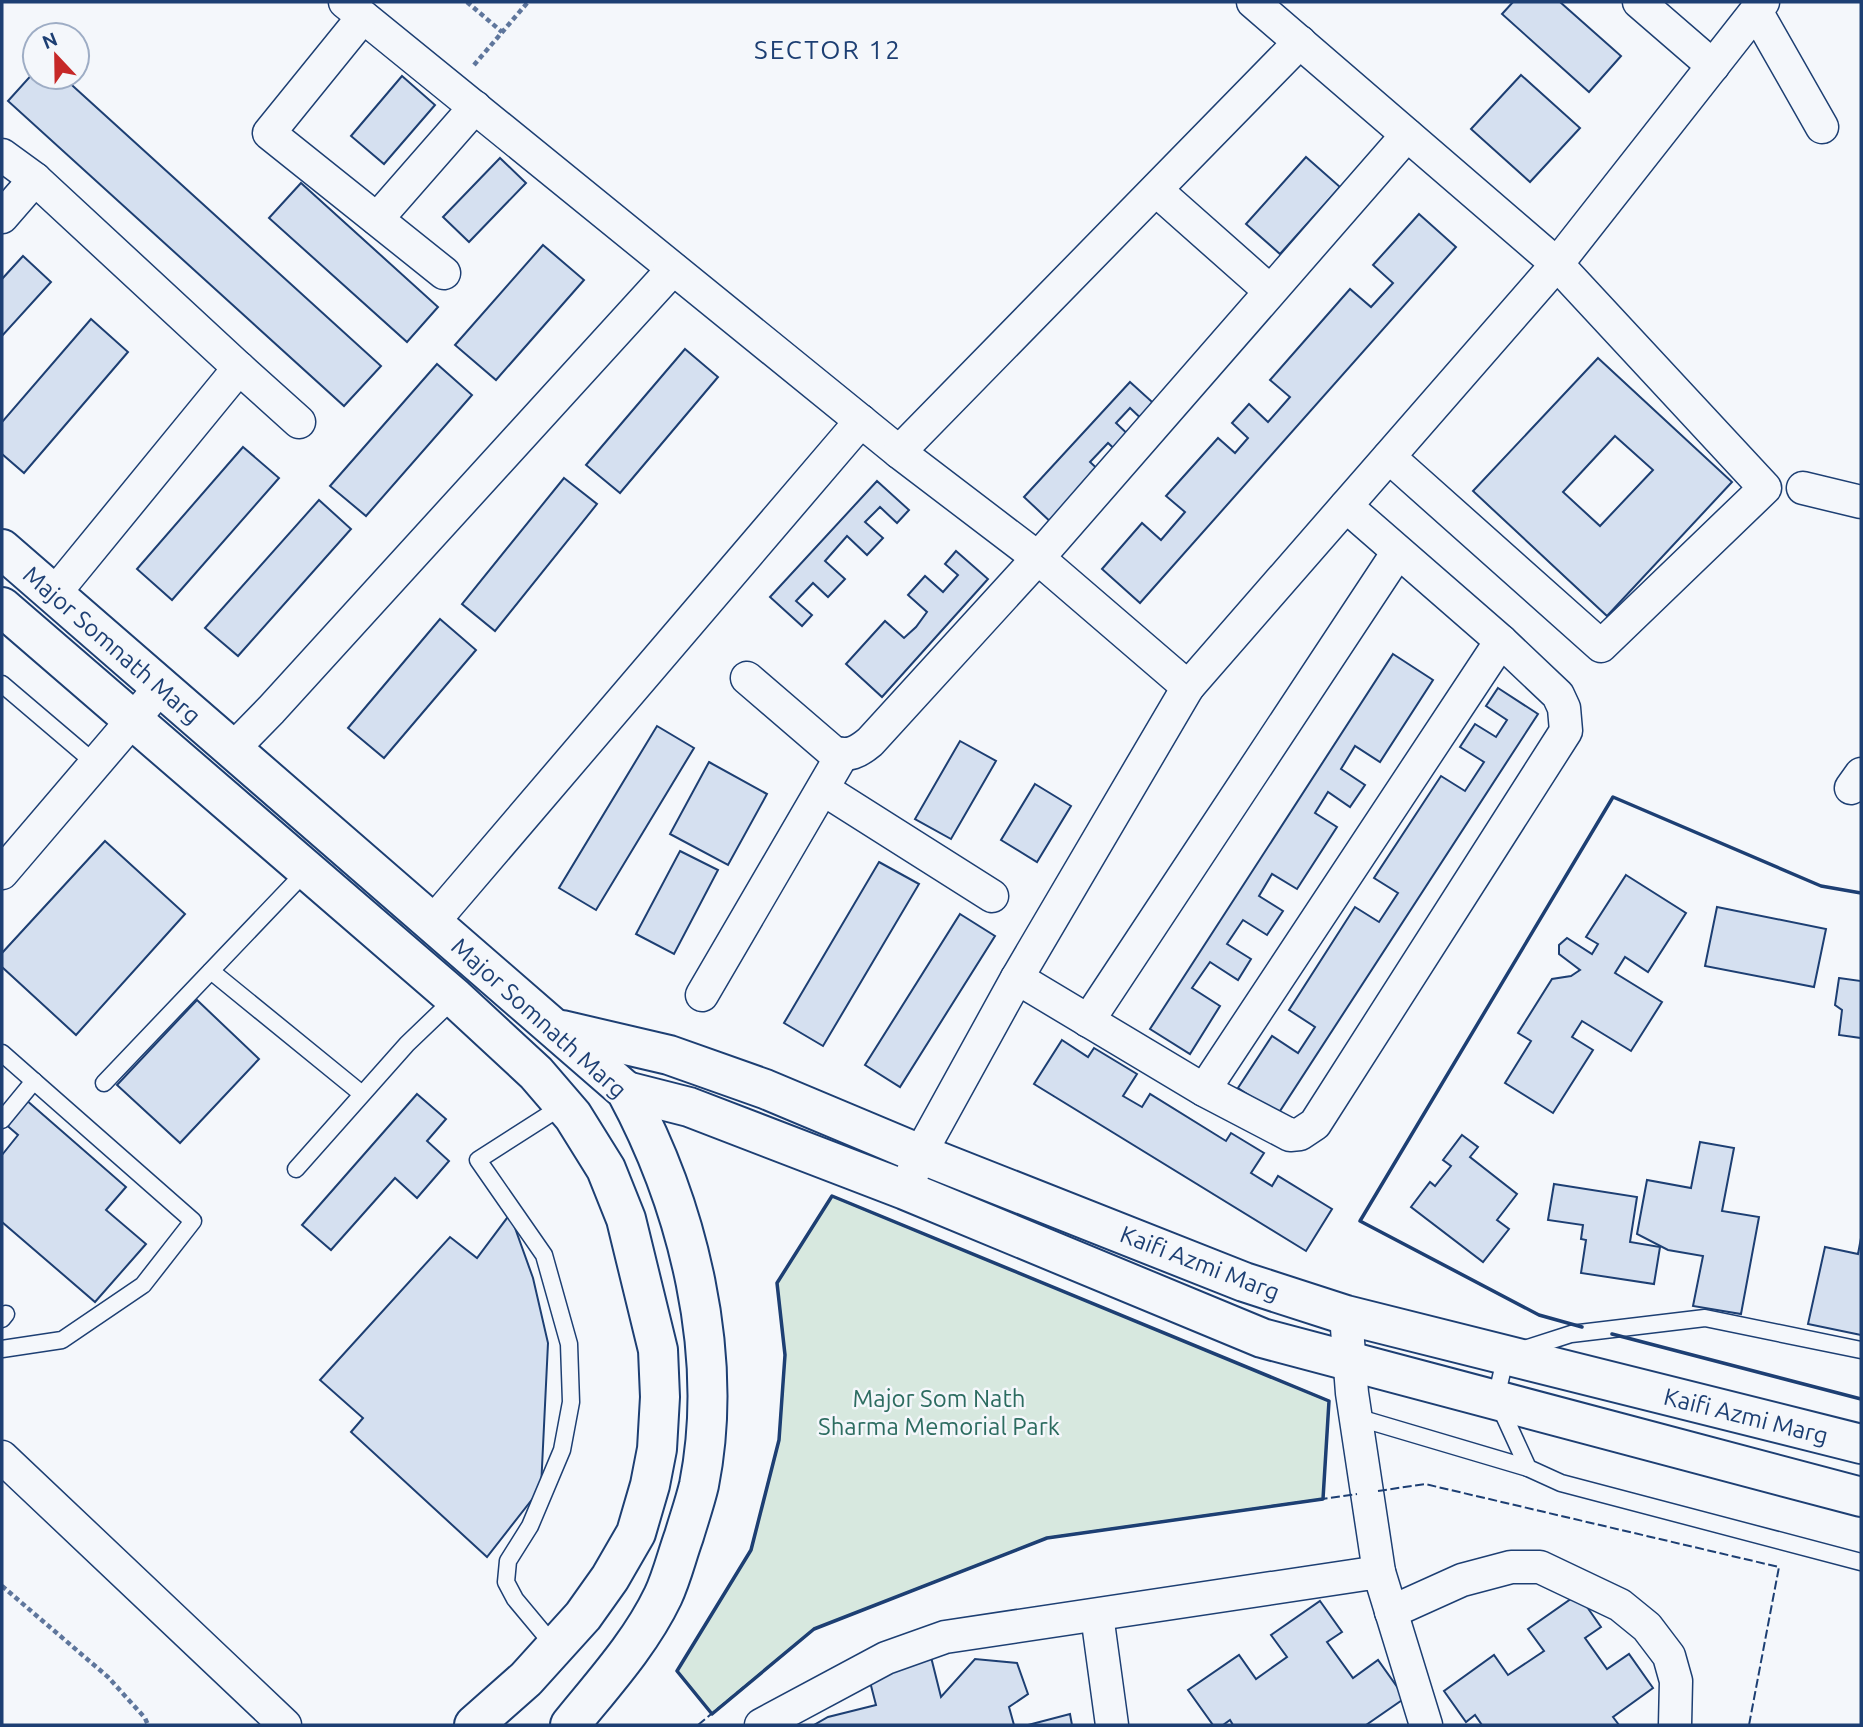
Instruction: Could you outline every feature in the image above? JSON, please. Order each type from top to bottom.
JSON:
[{"type":"street","points":[[1639,2],[1713,66]]},
{"type":"street","points":[[1256,3],[1557,264],[1765,488],[1601,646],[1389,457]]},
{"type":"street","points":[[905,1190],[920,1154],[1017,978],[1188,687],[1557,264],[1760,6],[1822,127]]},
{"type":"street","points":[[444,273],[269,134],[354,9],[899,452],[1038,558],[1188,687]]},
{"type":"street","points":[[899,452],[1300,42]]},
{"type":"street","points":[[377,219],[464,98]]},
{"type":"street","points":[[747,678],[833,752],[842,755],[858,752],[1038,558],[1407,135]]},
{"type":"street","points":[[2,155],[35,179],[299,422]]},
{"type":"street","points":[[2,217],[35,179]]},
{"type":"street","points":[[1156,190],[1270,291]]},
{"type":"street","points":[[233,749],[673,269]]},
{"type":"street","points":[[54,594],[239,368]]},
{"type":"street","points":[[433,922],[861,421]]},
{"type":"street","points":[[1803,488],[1861,502]]},
{"type":"street","points":[[1017,978],[1204,1090],[1290,1135],[1300,1134],[1315,1124],[1566,731],[1564,708],[1558,695],[1501,641],[1346,506]]},
{"type":"street","name":"Major Somnath Marg","points":[[2,549],[626,1091],[649,1133],[678,1216],[704,1325],[707,1379],[705,1438],[699,1486],[663,1595],[631,1649],[570,1725]]},
{"type":"street","points":[[1088,1021],[1398,552]]},
{"type":"street","name":"Major Somnath Marg","points":[[2,607],[308,869],[536,1073],[573,1116],[607,1169],[626,1219],[658,1350],[660,1397],[657,1449],[650,1485],[636,1533],[610,1578],[583,1616],[526,1679],[474,1725]]},
{"type":"street","points":[[1204,1090],[1501,641]]},
{"type":"street","points":[[2,873],[160,688]]},
{"type":"street","points":[[702,995],[842,755]]},
{"type":"street","points":[[823,789],[992,896]]},
{"type":"street","name":"Kaifi Azmi Marg","points":[[556,1028],[669,1055],[765,1089],[920,1154],[1244,1282],[1346,1315],[1861,1444]]},
{"type":"street","points":[[626,1091],[689,1107],[905,1190],[1262,1338],[1861,1497]]},
{"type":"street","points":[[1346,1315],[1356,1417],[1379,1572],[1426,1725]]},
{"type":"street","points":[[2,1457],[285,1725]]},
{"type":"street","points":[[1391,1612],[1462,1580],[1511,1567],[1540,1567],[1620,1605],[1647,1627],[1669,1656],[1676,1681],[1675,1725]]},
{"type":"street","points":[[761,1725],[886,1657],[946,1637],[1379,1572]]},
{"type":"street","points":[[1097,1615],[1112,1725]]},
{"type":"lane","points":[[2,684],[96,764]]},
{"type":"lane","points":[[104,1083],[308,869]]},
{"type":"lane","points":[[211,971],[362,1094]]},
{"type":"lane","points":[[296,1169],[407,1044],[455,998]]},
{"type":"lane","points":[[2,1053],[193,1220],[143,1285],[62,1340],[2,1349]]},
{"type":"lane","points":[[2,1120],[34,1081]]},
{"type":"lane","points":[[555,1647],[515,1599],[506,1582],[508,1561],[530,1526],[562,1450],[571,1402],[569,1344],[544,1255],[478,1160],[564,1105]]},
{"type":"lane","points":[[1528,1468],[1496,1398],[1506,1355],[1571,1334],[1705,1318],[1861,1350]]},
{"type":"lane","points":[[1356,1417],[1528,1468],[1562,1483],[1861,1562]]},
{"type":"path","points":[[467,2],[502,32]]},
{"type":"path","points":[[464,98],[502,32],[528,2]]},
{"type":"path","points":[[2,1586],[108,1677],[145,1718],[148,1725]]},
{"type":"green space","name":"Major Som Nath Sharma Memorial Park","points":[[832,1196],[1329,1401],[1323,1499],[1047,1538],[814,1629],[712,1714],[677,1671],[751,1550],[779,1440],[785,1355],[777,1283]]},
{"type":"building","points":[[1513,2],[1560,2],[1621,56],[1589,92],[1502,14]]},
{"type":"building","points":[[1521,75],[1580,128],[1530,182],[1471,129]]},
{"type":"building","points":[[402,76],[435,105],[384,164],[351,136]]},
{"type":"building","points":[[21,87],[21,91],[78,91],[381,366],[344,406],[8,101]]},
{"type":"building","points":[[1306,157],[1340,187],[1280,254],[1246,224]]},
{"type":"building","points":[[500,158],[526,183],[469,242],[443,217]]},
{"type":"building","points":[[301,183],[438,307],[407,342],[269,218]]},
{"type":"building","points":[[1419,214],[1456,247],[1140,603],[1102,569],[1142,523],[1161,540],[1185,512],[1166,496],[1218,438],[1235,453],[1248,438],[1232,423],[1249,404],[1268,422],[1290,397],[1270,380],[1350,289],[1371,307],[1393,283],[1373,265]]},
{"type":"building","points":[[543,245],[584,280],[496,380],[455,345]]},
{"type":"building","points":[[23,256],[51,282],[2,336],[2,279]]},
{"type":"building","points":[[91,319],[128,352],[24,473],[2,454],[2,422]]},
{"type":"building","points":[[685,349],[718,377],[620,493],[586,465]]},
{"type":"building","points":[[1598,358],[1732,482],[1607,616],[1473,491]],"holes":[[[1615,436],[1653,470],[1600,526],[1563,492]]]},
{"type":"building","points":[[437,364],[472,395],[366,516],[330,486]]},
{"type":"building","points":[[1130,382],[1161,410],[1148,425],[1130,408],[1116,423],[1134,440],[1120,454],[1108,443],[1090,462],[1103,474],[1054,525],[1024,497]]},
{"type":"building","points":[[243,447],[279,478],[172,600],[137,569]]},
{"type":"building","points":[[564,478],[597,504],[495,631],[462,604]]},
{"type":"building","points":[[877,481],[909,510],[897,523],[880,507],[865,522],[883,538],[867,555],[847,536],[825,561],[845,579],[828,597],[813,583],[796,601],[812,615],[802,626],[770,597]]},
{"type":"building","points":[[319,500],[351,529],[238,656],[205,628]]},
{"type":"building","points":[[956,551],[988,579],[882,697],[846,664],[885,621],[904,638],[916,627],[927,612],[908,595],[925,576],[943,592],[958,575],[945,564]]},
{"type":"building","points":[[440,619],[476,650],[384,758],[348,728]]},
{"type":"building","points":[[1393,654],[1433,680],[1380,762],[1355,746],[1341,769],[1365,785],[1350,807],[1328,792],[1315,813],[1337,827],[1297,889],[1272,874],[1259,896],[1283,911],[1267,935],[1243,920],[1227,944],[1251,959],[1238,980],[1210,962],[1192,988],[1220,1006],[1190,1054],[1150,1029]]},
{"type":"building","points":[[1498,688],[1538,714],[1278,1114],[1238,1088],[1272,1036],[1298,1053],[1315,1027],[1289,1010],[1355,907],[1379,922],[1398,893],[1374,878],[1441,776],[1465,791],[1484,762],[1460,747],[1475,724],[1496,737],[1507,720],[1486,706]]},
{"type":"building","points":[[657,726],[694,748],[596,910],[559,888]]},
{"type":"building","points":[[960,741],[996,761],[951,839],[915,819]]},
{"type":"building","points":[[709,762],[767,794],[728,865],[670,834]]},
{"type":"building","points":[[1035,784],[1071,806],[1037,862],[1001,840]]},
{"type":"building","points":[[105,841],[185,914],[76,1035],[2,967],[2,953]]},
{"type":"building","points":[[680,851],[718,870],[674,954],[636,934]]},
{"type":"building","points":[[879,862],[919,884],[823,1046],[784,1023]]},
{"type":"building","points":[[1626,875],[1686,913],[1648,972],[1625,957],[1615,973],[1662,1002],[1631,1051],[1582,1021],[1572,1037],[1593,1050],[1553,1113],[1505,1083],[1531,1041],[1518,1033],[1552,979],[1571,976],[1580,970],[1559,954],[1559,945],[1567,938],[1592,954],[1598,944],[1586,937]]},
{"type":"building","points":[[1717,907],[1826,929],[1814,987],[1705,966]]},
{"type":"building","points":[[960,914],[995,936],[900,1087],[865,1065]]},
{"type":"building","points":[[1839,978],[1861,981],[1861,1038],[1839,1035],[1842,1010],[1835,1005]]},
{"type":"building","points":[[197,1000],[259,1059],[180,1143],[117,1085]]},
{"type":"building","points":[[1062,1040],[1088,1057],[1094,1048],[1137,1074],[1123,1096],[1142,1107],[1150,1094],[1226,1141],[1231,1133],[1264,1153],[1251,1173],[1272,1186],[1278,1176],[1332,1209],[1306,1251],[1034,1084]]},
{"type":"building","points":[[417,1094],[446,1119],[427,1141],[449,1161],[417,1198],[395,1178],[331,1250],[302,1225]]},
{"type":"building","points":[[25,1099],[126,1187],[106,1210],[146,1244],[95,1302],[2,1222],[2,1155],[18,1135],[4,1123]]},
{"type":"building","points":[[1462,1135],[1478,1147],[1470,1157],[1517,1194],[1497,1220],[1509,1229],[1483,1262],[1411,1207],[1430,1182],[1435,1186],[1451,1166],[1443,1160]]},
{"type":"building","points":[[1700,1142],[1734,1148],[1722,1211],[1759,1217],[1741,1314],[1693,1306],[1703,1256],[1668,1250],[1637,1234],[1647,1180],[1691,1188]]},
{"type":"building","points":[[1554,1184],[1637,1197],[1630,1242],[1660,1247],[1654,1284],[1581,1273],[1586,1240],[1581,1239],[1583,1225],[1548,1220]]},
{"type":"building","points":[[510,1214],[533,1278],[548,1343],[541,1488],[487,1557],[351,1432],[363,1418],[320,1380],[450,1237],[477,1258]]},
{"type":"building","points":[[1861,1238],[1861,1335],[1808,1324],[1825,1247],[1858,1254]]},
{"type":"building","points":[[1578,1594],[1601,1627],[1585,1638],[1607,1669],[1629,1654],[1653,1688],[1613,1717],[1619,1725],[1482,1725],[1475,1715],[1466,1722],[1444,1691],[1494,1655],[1508,1675],[1544,1651],[1528,1629]]},
{"type":"building","points":[[1320,1601],[1342,1632],[1327,1642],[1353,1678],[1378,1660],[1405,1698],[1366,1725],[1233,1725],[1230,1720],[1223,1725],[1213,1725],[1188,1690],[1239,1655],[1256,1679],[1287,1657],[1271,1635]]},
{"type":"building","points":[[931,1657],[941,1697],[975,1659],[1017,1663],[1028,1694],[1009,1707],[1014,1725],[814,1725],[828,1717],[876,1705],[868,1674]]},
{"type":"building","points":[[1070,1714],[1072,1725],[1028,1725]]},
{"type":"fence","points":[[1378,1491],[1425,1484],[1779,1567],[1749,1725]]},
{"type":"fence","points":[[698,1725],[814,1629],[1047,1538],[1357,1494]]},
{"type":"wall","points":[[1582,1327],[1539,1315],[1360,1221],[1613,797],[1821,886],[1861,893]]},
{"type":"wall","points":[[832,1196],[1329,1401],[1323,1499],[1047,1538],[814,1629],[712,1714],[677,1671],[751,1550],[779,1440],[785,1355],[777,1283],[832,1196]]},
{"type":"wall","points":[[1612,1334],[1861,1399]]},
{"type":"district","name":"SECTOR 12","points":[[828,49]]}]
